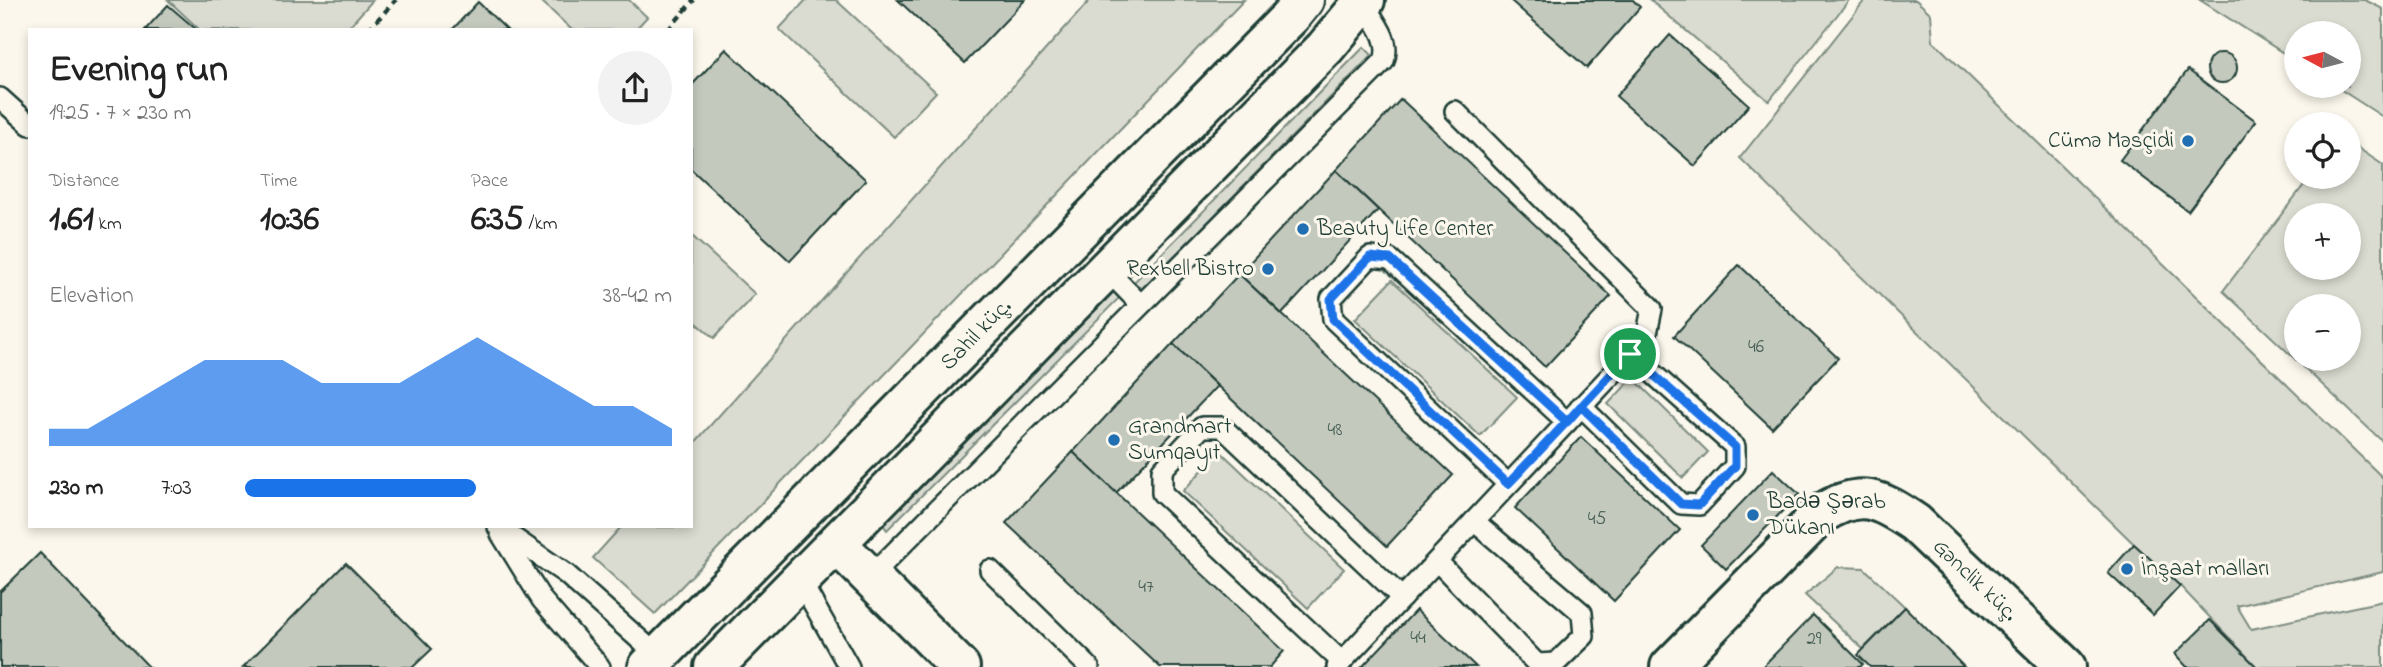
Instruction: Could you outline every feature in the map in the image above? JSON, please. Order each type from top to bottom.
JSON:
[{"type":"main road","name":"Sahil küç.","points":[[653,662],[1304,0]]},
{"type":"main road","name":"Sahil küç.","points":[[714,667],[1325,48],[1364,2]]},
{"type":"main road","name":"Gənclik küç.","points":[[1670,667],[1821,514],[1840,502],[1859,498],[1894,508],[1915,523],[2066,667]]},
{"type":"main road","points":[[837,544],[960,667]]},
{"type":"lane","points":[[871,576],[1384,61],[1388,51],[1384,36],[1364,2]]},
{"type":"lane","points":[[0,98],[28,123]]},
{"type":"lane","points":[[1402,598],[1222,427],[1202,427],[1162,470],[1161,492],[1340,664],[1437,561],[1508,484],[1567,422],[1581,406],[1646,338],[1653,309],[1455,111]]},
{"type":"lane","points":[[1508,484],[1333,319],[1331,299],[1370,257],[1390,259],[1567,422]]},
{"type":"lane","points":[[1107,270],[1140,304]]},
{"type":"lane","points":[[1581,406],[1681,504],[1699,505],[1735,466],[1735,447],[1630,354]]},
{"type":"lane","points":[[1437,561],[1537,664],[1556,663],[1584,636],[1582,613],[1474,521]]},
{"type":"lane","points":[[499,528],[566,574],[653,662]]},
{"type":"lane","points":[[499,528],[542,600],[600,667]]},
{"type":"lane","points":[[990,570],[1089,667]]},
{"type":"lane","points":[[800,580],[849,667]]},
{"type":"path","points":[[370,28],[396,0]]},
{"type":"path","points":[[670,28],[694,0]]},
{"type":"shaded area","points":[[168,0],[373,0],[348,28],[198,28]]},
{"type":"shaded area","points":[[540,0],[629,0],[647,17],[637,28],[570,28]]},
{"type":"shaded area","points":[[806,0],[836,0],[936,92],[894,137],[779,29]]},
{"type":"shaded area","points":[[1090,0],[1244,0],[655,614],[593,558],[620,528],[693,528],[693,445]]},
{"type":"shaded area","points":[[1650,0],[1849,0],[1769,101]]},
{"type":"shaded area","points":[[1865,0],[1916,0],[1931,14],[1933,41],[2383,478],[2383,572],[2237,606],[2251,629],[2383,601],[2383,667],[2257,667],[2180,586],[1740,158]]},
{"type":"shaded area","points":[[2200,0],[2365,0],[2383,9],[2383,117],[2354,98],[2361,98],[2361,21],[2284,21],[2284,53]]},
{"type":"shaded area","points":[[1364,47],[1372,55],[1141,290],[1134,282]]},
{"type":"shaded area","points":[[2361,150],[2383,165],[2383,442],[2308,371],[2361,371],[2361,294],[2284,294],[2284,349],[2223,291],[2284,211],[2284,280],[2361,280],[2361,203],[2290,203],[2301,189],[2361,189]]},
{"type":"shaded area","points":[[693,237],[755,294],[714,338],[693,320]]},
{"type":"shaded area","points":[[1392,280],[1517,397],[1480,436],[1355,319]]},
{"type":"shaded area","points":[[1115,288],[1121,296],[887,530],[882,523]]},
{"type":"shaded area","points":[[1633,378],[1708,452],[1683,478],[1608,404]]},
{"type":"shaded area","points":[[1220,451],[1344,569],[1308,608],[1183,491]]},
{"type":"shaded area","points":[[1838,567],[1864,568],[1905,607],[1863,649],[1805,595]]},
{"type":"building","points":[[898,0],[1025,0],[965,63]]},
{"type":"building","points":[[1510,0],[1633,0],[1640,7],[1587,68]]},
{"type":"building","points":[[478,2],[505,28],[454,28]]},
{"type":"building","points":[[168,5],[195,28],[147,28]]},
{"type":"building","points":[[1670,35],[1749,105],[1695,166],[1616,96]]},
{"type":"building","points":[[726,49],[866,180],[790,261],[693,171],[693,84]]},
{"type":"building","points":[[2222,53],[2228,54],[2236,62],[2236,74],[2228,82],[2222,83],[2216,82],[2208,74],[2207,68],[2208,62],[2216,54]]},
{"type":"building","name":"Cümə Məsçidi","points":[[2188,70],[2256,121],[2188,211],[2120,160]]},
{"type":"building","points":[[1401,99],[1611,296],[1545,367],[1336,170]]},
{"type":"building","points":[[1336,170],[1378,210],[1282,314],[1239,274]]},
{"type":"building","points":[[1739,265],[1838,358],[1772,428],[1674,336]]},
{"type":"building","points":[[1239,274],[1453,475],[1387,546],[1173,344]]},
{"type":"building","points":[[1173,344],[1217,386],[1116,493],[1073,452]]},
{"type":"building","points":[[1581,437],[1680,530],[1614,601],[1515,508]]},
{"type":"building","points":[[1073,452],[1284,651],[1270,667],[1160,667],[1006,523]]},
{"type":"building","points":[[1773,470],[1799,494],[1726,569],[1701,545]]},
{"type":"building","points":[[2134,544],[2180,586],[2153,615],[2108,573]]},
{"type":"building","points":[[40,553],[149,667],[0,667],[0,592]]},
{"type":"building","points":[[346,563],[432,649],[413,667],[243,667]]},
{"type":"building","points":[[1905,607],[1964,667],[1870,667],[1858,655]]},
{"type":"building","points":[[1416,610],[1476,667],[1362,667]]},
{"type":"building","points":[[1813,615],[1863,664],[1860,667],[1762,667]]},
{"type":"building","points":[[2210,620],[2257,667],[2187,667],[2175,654]]},
{"type":"place","name":"Cümə Məsçidi","points":[[2188,141]]},
{"type":"place","name":"Beauty Life Center","points":[[1303,229]]},
{"type":"place","name":"Rexbell Bistro","points":[[1268,269]]},
{"type":"place","name":"Grandmart Sumqayıt","points":[[1114,440]]},
{"type":"place","name":"Badә Şәrab Dükanı","points":[[1753,515]]},
{"type":"place","name":"İnşaat malları","points":[[2127,569]]},
{"type":"route","points":[[1630,354],[1581,406],[1567,422],[1508,484],[1333,319],[1331,299],[1370,257],[1390,259],[1567,422],[1581,406],[1681,504],[1699,505],[1735,466],[1735,447],[1630,354]]}]
